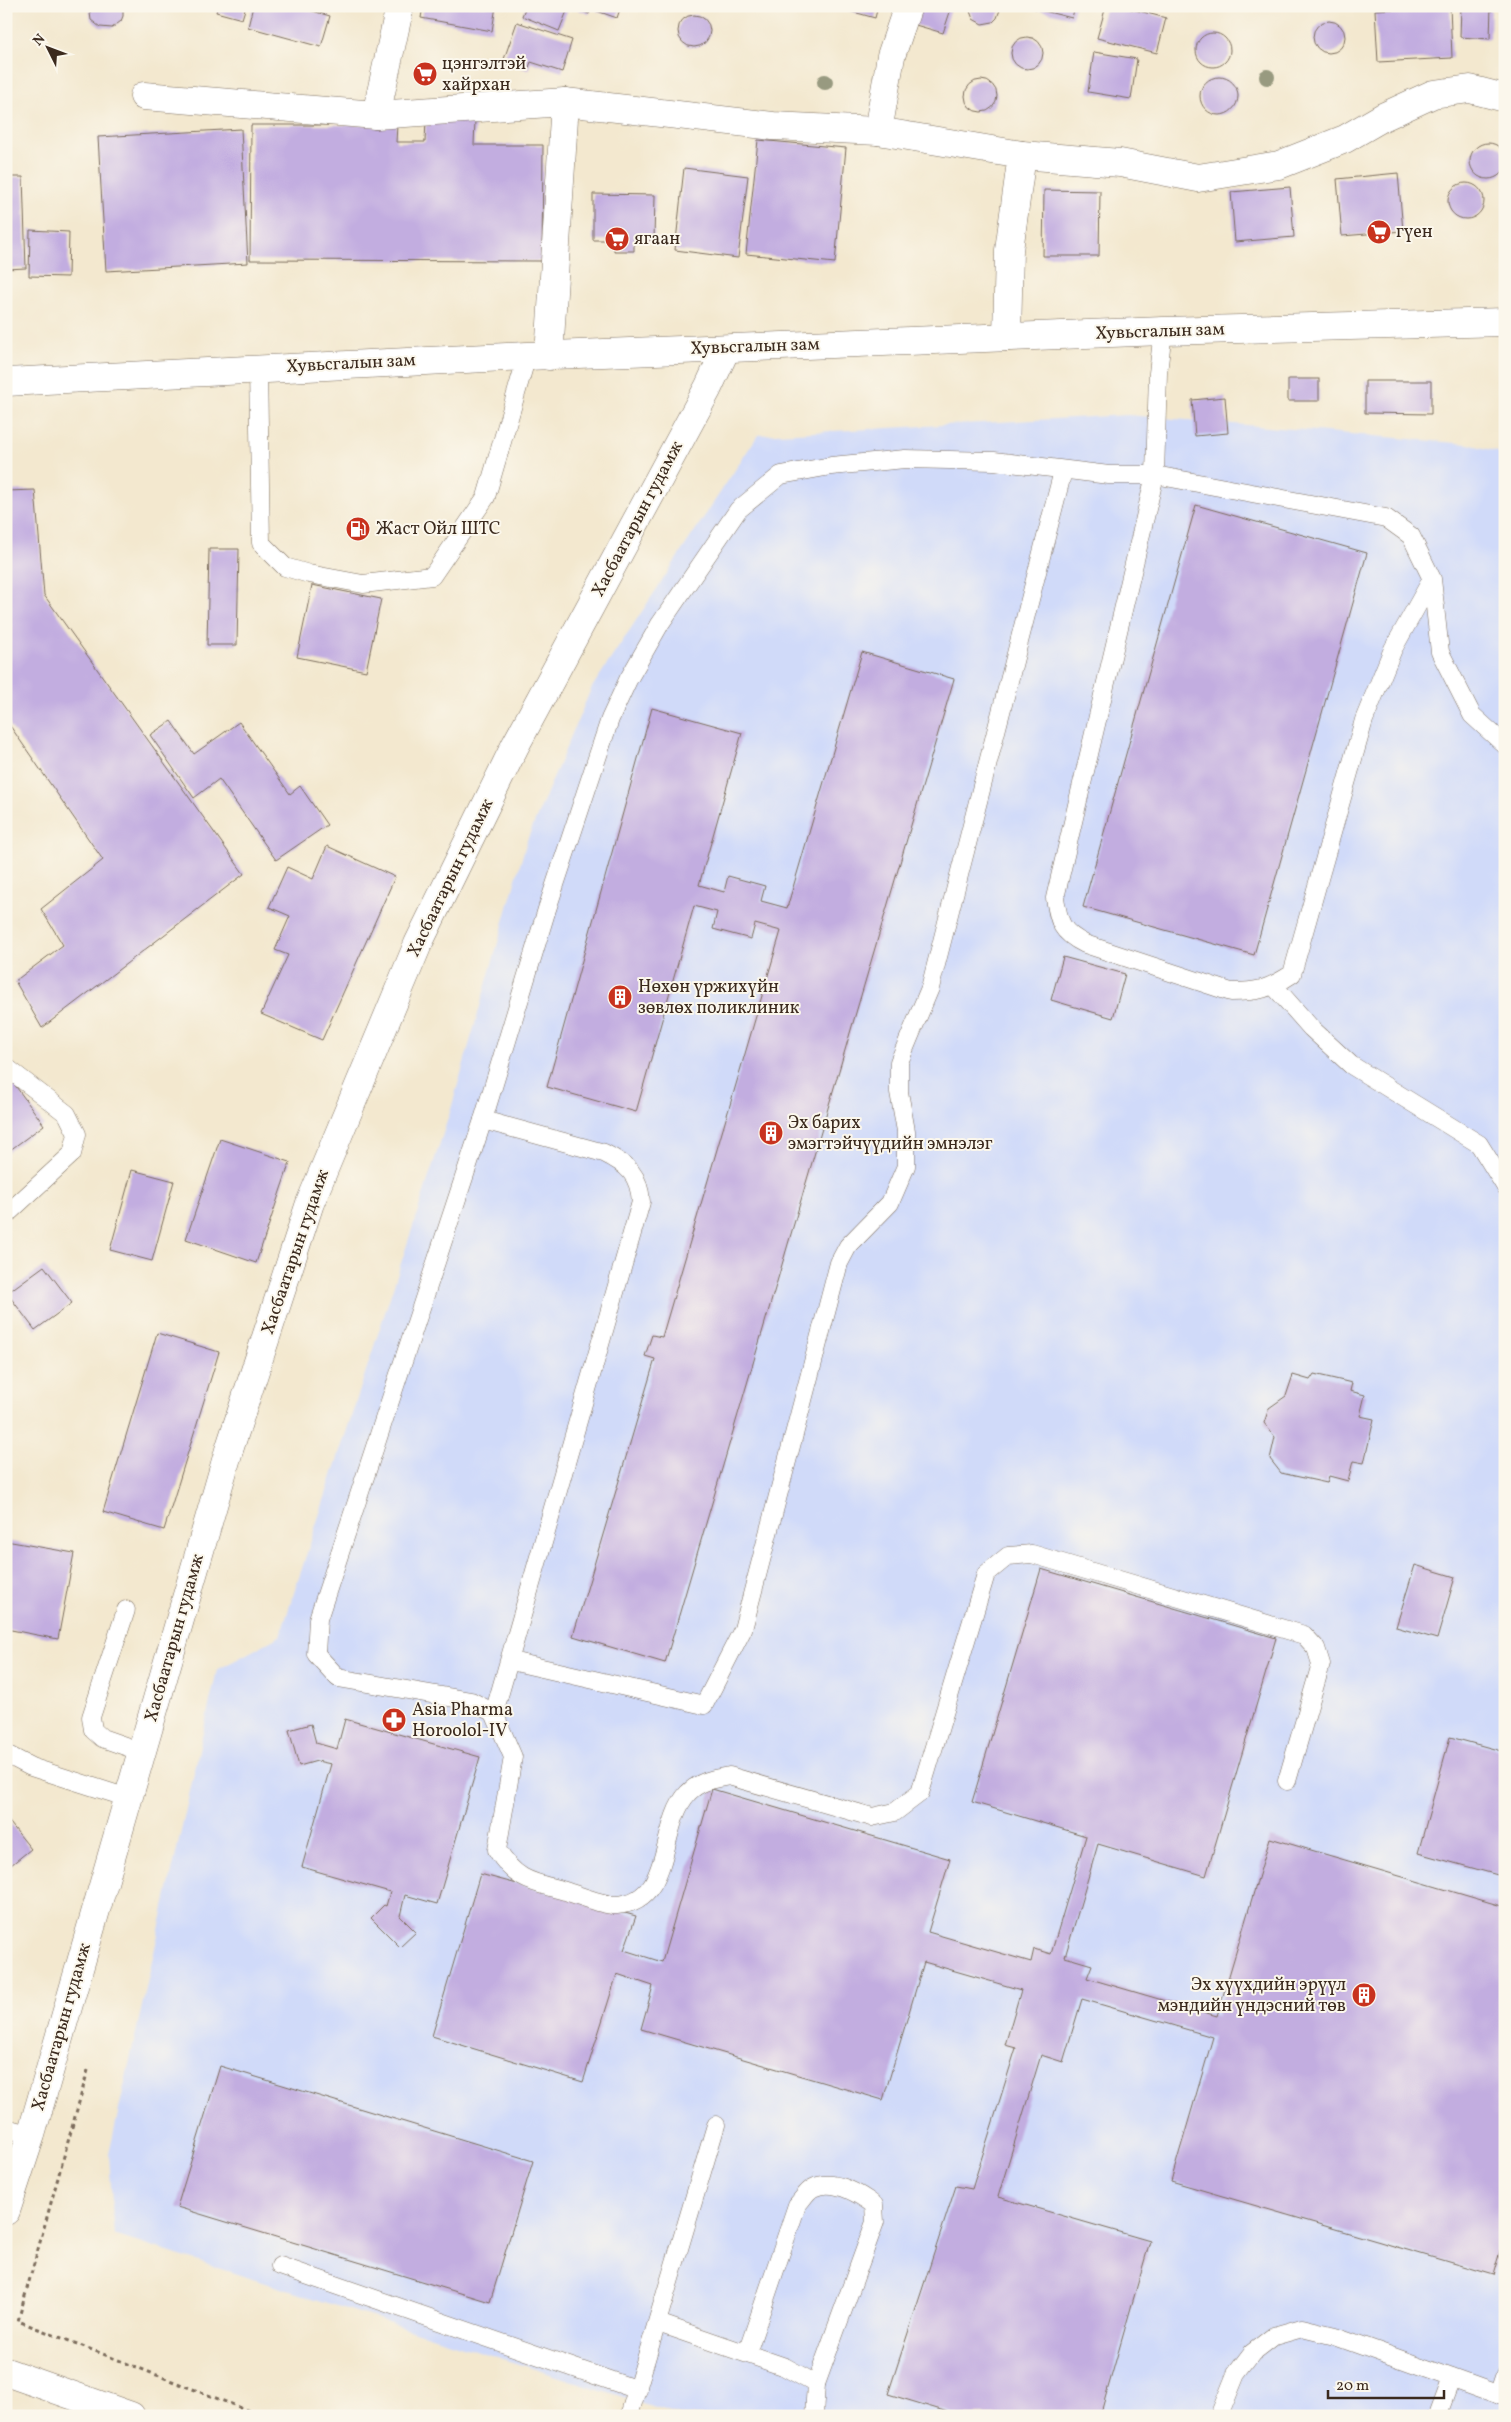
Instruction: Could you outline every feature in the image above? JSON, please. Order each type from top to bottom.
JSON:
[{"type":"street","points":[[376,115],[400,6]]},
{"type":"street","points":[[878,132],[891,56],[908,6]]},
{"type":"street","points":[[144,96],[376,115],[565,102],[773,126],[878,132],[1022,155],[1120,163],[1198,178],[1279,165],[1345,138],[1383,117],[1433,94],[1470,89],[1505,98]]},
{"type":"street","points":[[538,356],[565,102]]},
{"type":"street","points":[[1007,337],[1010,250],[1022,155]]},
{"type":"street","name":"Хувьсгалын зам","points":[[6,382],[538,356],[1007,337],[1505,322]]},
{"type":"street","name":"Хасбаатарын гудамж","points":[[6,2211],[19,2131],[128,1798],[229,1450],[310,1203],[418,944],[515,746],[704,397],[726,349]]},
{"type":"street","points":[[6,2372],[131,2416]]},
{"type":"lane","points":[[1163,331],[1158,373],[1155,475],[1055,898],[1058,920],[1068,936],[1085,944],[1231,992],[1255,992],[1274,986],[1292,974],[1364,720],[1393,649],[1432,579]]},
{"type":"lane","points":[[258,369],[261,543],[285,567],[309,574],[363,584],[432,576],[486,497],[538,356]]},
{"type":"lane","points":[[1287,1781],[1321,1664],[1316,1648],[1304,1635],[1032,1554],[1008,1556],[986,1574],[920,1793],[895,1812],[872,1817],[729,1776],[706,1780],[687,1794],[675,1815],[656,1880],[637,1899],[616,1905],[528,1880],[507,1866],[497,1850],[513,1757],[494,1714],[471,1701],[338,1678],[316,1654],[318,1619],[483,1120],[547,909],[610,719],[628,680],[660,624],[738,510],[781,475],[831,466],[905,459],[994,461],[1063,471],[1109,475],[1155,475],[1386,518],[1411,536],[1432,579],[1440,652],[1472,715],[1505,744]]},
{"type":"lane","points":[[511,1661],[704,1705],[743,1629],[839,1263],[848,1246],[890,1203],[906,1166],[906,1131],[899,1092],[899,1062],[930,988],[1063,471]]},
{"type":"lane","points":[[1274,986],[1311,1028],[1351,1065],[1479,1144],[1505,1186]]},
{"type":"lane","points":[[6,1067],[68,1114],[77,1134],[72,1154],[6,1215]]},
{"type":"lane","points":[[483,1120],[604,1152],[621,1161],[633,1173],[640,1186],[641,1202],[511,1661],[494,1714]]},
{"type":"lane","points":[[126,1610],[91,1717],[93,1730],[102,1738],[142,1752]]},
{"type":"lane","points":[[6,1754],[31,1767],[128,1798]]},
{"type":"lane","points":[[629,2416],[716,2125]]},
{"type":"lane","points":[[747,2353],[797,2205],[812,2189],[829,2184],[859,2194],[874,2205],[875,2222],[816,2384],[814,2416]]},
{"type":"lane","points":[[280,2266],[638,2390]]},
{"type":"lane","points":[[658,2323],[785,2367],[816,2384]]},
{"type":"lane","points":[[1219,2416],[1236,2374],[1252,2353],[1274,2336],[1302,2328],[1336,2336],[1502,2396],[1505,2374]]},
{"type":"lane","points":[[1437,2416],[1451,2378]]},
{"type":"path","points":[[90,2063],[18,2321],[262,2416]]},
{"type":"shaded area","points":[[1128,415],[1468,444],[1498,452],[1505,460],[1505,2416],[683,2416],[114,2235],[109,2154],[217,1670],[280,1636],[451,1109],[527,840],[591,689],[758,435]]},
{"type":"building","points":[[89,6],[123,6],[123,16],[121,21],[112,28],[100,27],[91,20]]},
{"type":"building","points":[[218,6],[246,6],[242,19],[216,12]]},
{"type":"building","points":[[253,6],[295,6],[330,16],[321,47],[248,27]]},
{"type":"building","points":[[423,6],[496,6],[492,31],[421,18]]},
{"type":"building","points":[[526,6],[569,6],[559,31],[522,16]]},
{"type":"building","points":[[570,6],[592,6],[589,14]]},
{"type":"building","points":[[599,6],[621,6],[617,18],[597,11]]},
{"type":"building","points":[[832,6],[878,6],[875,18]]},
{"type":"building","points":[[918,6],[952,6],[943,33],[912,24]]},
{"type":"building","points":[[968,6],[1001,7],[997,18],[993,22],[982,24],[973,19]]},
{"type":"building","points":[[1033,6],[1075,6],[1072,18],[1032,8]]},
{"type":"building","points":[[1106,6],[1120,6],[1166,18],[1157,53],[1097,38]]},
{"type":"building","points":[[1450,6],[1452,58],[1378,62],[1375,10]]},
{"type":"building","points":[[1461,6],[1491,6],[1490,39],[1460,37]]},
{"type":"building","points":[[694,15],[700,16],[705,20],[709,25],[709,37],[705,42],[700,46],[694,47],[688,46],[683,42],[679,37],[678,31],[679,25],[683,20],[688,16]]},
{"type":"building","points":[[1329,21],[1341,25],[1345,37],[1341,49],[1329,53],[1317,49],[1313,37],[1317,25]]},
{"type":"building","points":[[517,22],[572,40],[562,72],[531,62],[528,70],[503,62]]},
{"type":"building","points":[[1213,33],[1220,34],[1225,38],[1229,43],[1229,57],[1225,62],[1220,66],[1213,67],[1206,66],[1201,62],[1197,57],[1196,50],[1197,43],[1201,38],[1206,34]]},
{"type":"building","points":[[1027,37],[1033,38],[1038,42],[1042,47],[1042,59],[1038,64],[1033,68],[1027,69],[1021,68],[1016,64],[1012,59],[1011,53],[1012,47],[1016,42],[1021,38]]},
{"type":"building","points":[[1094,52],[1137,59],[1131,99],[1088,92]]},
{"type":"building","points":[[1219,77],[1233,82],[1238,96],[1233,110],[1219,115],[1205,110],[1200,96],[1205,82]]},
{"type":"building","points":[[981,80],[987,81],[992,85],[996,90],[996,102],[992,107],[987,111],[981,112],[975,111],[970,107],[966,102],[965,96],[966,90],[970,85],[975,81]]},
{"type":"building","points":[[426,119],[475,120],[474,145],[543,145],[542,261],[250,260],[251,125],[397,125],[396,142],[425,142]]},
{"type":"building","points":[[241,129],[248,263],[106,271],[98,137]]},
{"type":"building","points":[[758,140],[846,148],[835,263],[746,254]]},
{"type":"building","points":[[1488,143],[1500,149],[1506,161],[1500,173],[1488,179],[1476,173],[1470,161],[1476,149]]},
{"type":"building","points":[[684,168],[748,176],[738,258],[675,250]]},
{"type":"building","points":[[1398,173],[1403,231],[1342,236],[1337,179]]},
{"type":"building","points":[[6,177],[23,177],[26,268],[6,269]]},
{"type":"building","points":[[1466,183],[1473,184],[1479,188],[1483,194],[1483,208],[1479,214],[1473,218],[1466,219],[1459,218],[1453,214],[1449,208],[1448,201],[1449,194],[1453,188],[1459,184]]},
{"type":"building","points":[[1290,187],[1294,237],[1235,242],[1231,192]]},
{"type":"building","points":[[1044,190],[1100,191],[1099,256],[1043,256]]},
{"type":"building","points":[[593,194],[655,195],[654,240],[634,240],[634,251],[614,251],[614,240],[593,240]]},
{"type":"building","points":[[30,230],[69,232],[68,277],[29,276]]},
{"type":"building","points":[[1288,379],[1319,379],[1319,401],[1288,401]]},
{"type":"building","points":[[1365,381],[1431,381],[1431,414],[1365,413]]},
{"type":"building","points":[[1225,397],[1228,433],[1195,436],[1192,400]]},
{"type":"building","points":[[35,490],[44,595],[244,874],[42,1028],[15,981],[63,945],[41,909],[103,860],[6,720],[6,491]]},
{"type":"building","points":[[1196,505],[1367,553],[1254,955],[1083,907]]},
{"type":"building","points":[[209,549],[239,549],[237,645],[207,645]]},
{"type":"building","points":[[312,585],[381,599],[366,671],[297,657]]},
{"type":"building","name":"Эх барих эмэгтэйчүүдийн эмнэлэг","points":[[862,652],[954,679],[665,1663],[573,1636],[655,1359],[645,1356],[652,1335],[662,1337],[781,931],[755,924],[751,939],[713,929],[717,912],[694,906],[636,1112],[547,1087],[652,708],[742,733],[699,885],[724,892],[728,876],[765,886],[761,901],[787,908]]},
{"type":"building","points":[[171,721],[194,754],[239,722],[290,794],[300,786],[327,825],[276,860],[219,779],[194,798],[150,735]]},
{"type":"building","points":[[327,846],[395,877],[322,1040],[261,1014],[288,955],[275,950],[290,916],[269,907],[287,867],[313,879]]},
{"type":"building","points":[[1063,957],[1125,974],[1113,1018],[1051,1000]]},
{"type":"building","points":[[6,1073],[44,1125],[6,1153]]},
{"type":"building","points":[[220,1139],[290,1162],[256,1263],[186,1239]]},
{"type":"building","points":[[132,1170],[174,1181],[152,1261],[110,1250]]},
{"type":"building","points":[[44,1266],[72,1303],[35,1330],[7,1293]]},
{"type":"building","points":[[157,1333],[219,1352],[164,1530],[103,1512]]},
{"type":"building","points":[[1314,1374],[1352,1383],[1350,1391],[1365,1395],[1360,1416],[1374,1419],[1364,1463],[1353,1461],[1348,1481],[1329,1476],[1327,1483],[1281,1473],[1270,1459],[1275,1437],[1264,1423],[1269,1408],[1286,1396],[1293,1375],[1310,1380]]},
{"type":"building","points":[[6,1541],[74,1553],[58,1639],[6,1629]]},
{"type":"building","points":[[1415,1565],[1455,1577],[1437,1639],[1396,1627]]},
{"type":"building","name":"Эх хүүхдийн эрүүл мэндийн үндэсний төв","points":[[1041,1569],[1276,1638],[1206,1876],[1098,1844],[1065,1957],[1092,1965],[1087,1978],[1217,2016],[1270,1838],[1505,1907],[1505,2234],[1493,2275],[1171,2181],[1213,2037],[1082,1999],[1063,2062],[1041,2055],[998,2197],[1150,2241],[1100,2416],[961,2416],[888,2394],[956,2186],[972,2189],[1016,2048],[1005,2045],[1021,1990],[924,1962],[883,2100],[641,2029],[653,1986],[617,1974],[583,2082],[432,2036],[480,1874],[636,1916],[624,1950],[662,1962],[712,1789],[950,1859],[928,1932],[1031,1962],[1034,1949],[1051,1954],[1086,1836],[972,1802]]},
{"type":"building","points":[[345,1719],[480,1757],[437,1904],[405,1895],[400,1916],[416,1932],[400,1947],[371,1918],[384,1905],[386,1906],[390,1892],[302,1867],[331,1764],[317,1761],[299,1766],[289,1730],[311,1724],[316,1743],[337,1749]]},
{"type":"building","points":[[1450,1737],[1505,1752],[1505,1877],[1418,1853]]},
{"type":"building","points":[[6,1818],[31,1849],[6,1869]]},
{"type":"building","points":[[220,2066],[533,2161],[490,2302],[177,2207]]},
{"type":"place","name":"цэнгэлтэй хайрхан","points":[[425,74]]},
{"type":"place","name":"гүен","points":[[1379,232]]},
{"type":"place","name":"ягаан","points":[[617,239]]},
{"type":"place","name":"Жаст Ойл ШТС","points":[[358,529]]},
{"type":"place","name":"Нөхөн үржихүйн зөвлөх поликлиник","points":[[620,997]]},
{"type":"place","name":"Эх барих эмэгтэйчүүдийн эмнэлэг","points":[[771,1133]]},
{"type":"place","name":"Asia Pharma Horoolol-IV","points":[[394,1720]]},
{"type":"place","name":"Эх хүүхдийн эрүүл мэндийн үндэсний төв","points":[[1364,1995]]}]
